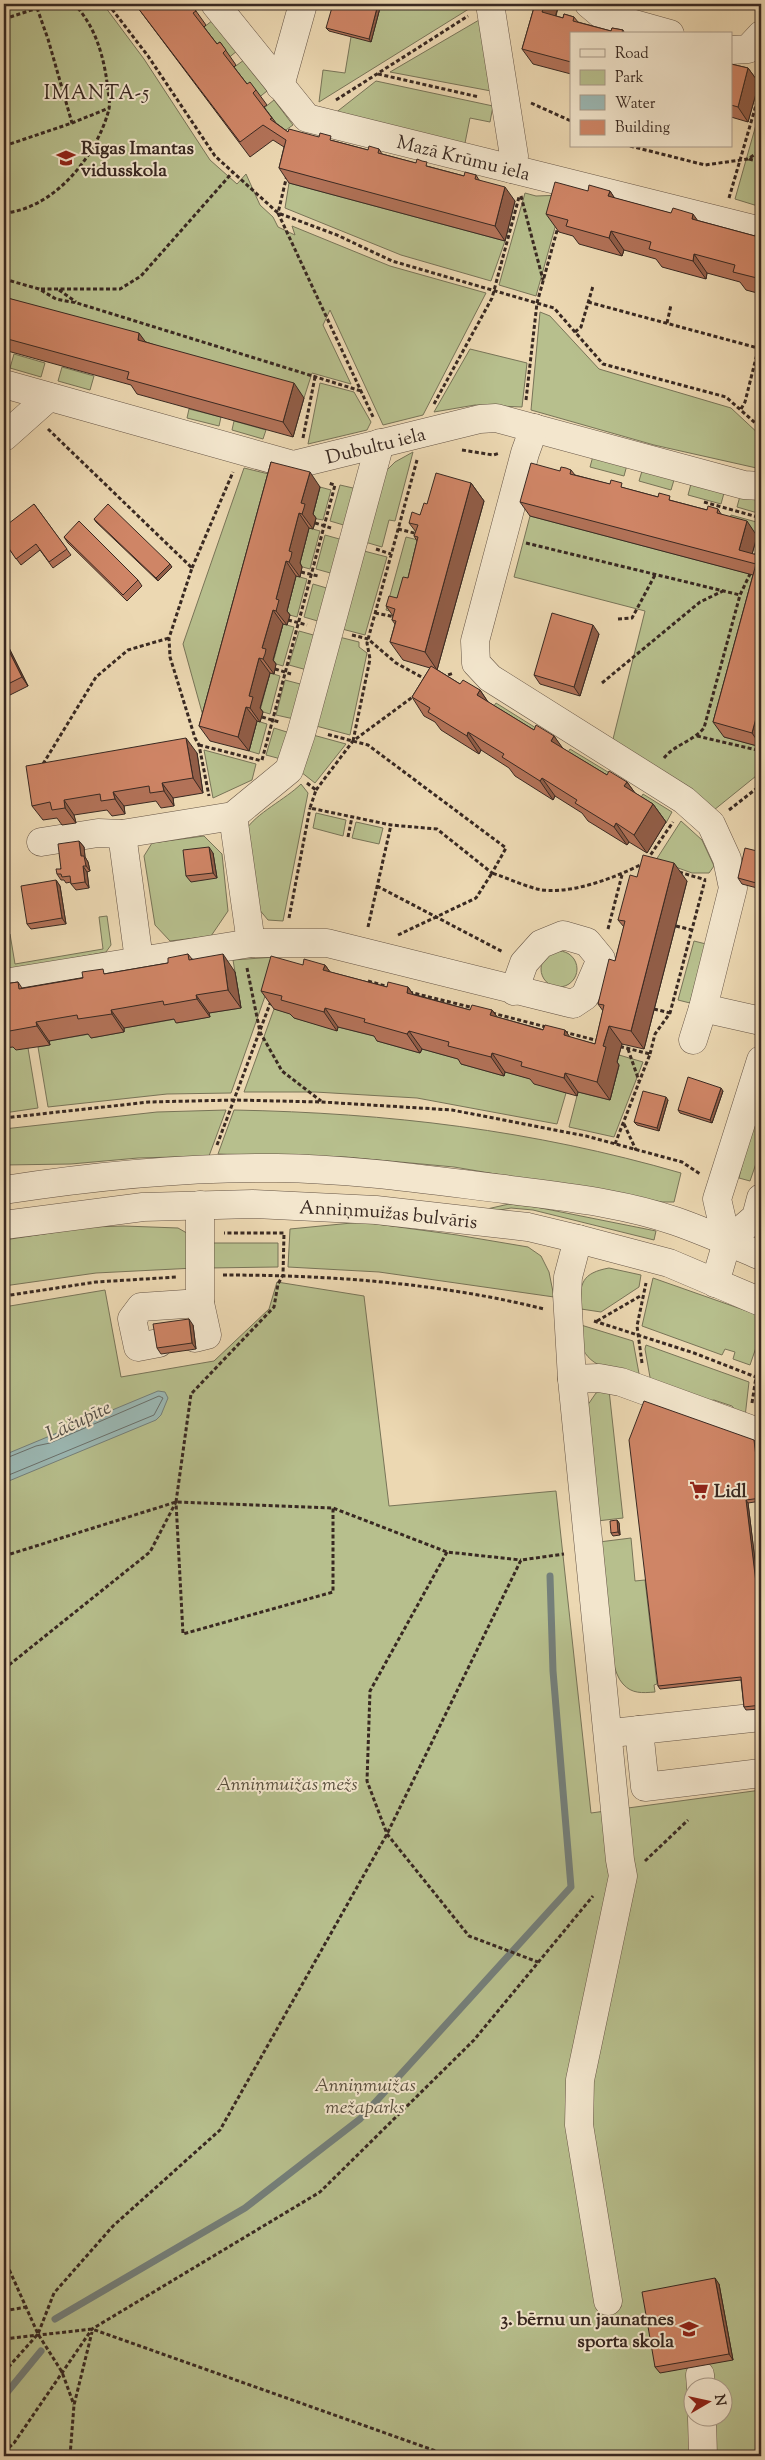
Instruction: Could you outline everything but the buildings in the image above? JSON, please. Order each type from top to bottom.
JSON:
[{"type":"street","points":[[215,4],[307,118]]},
{"type":"street","points":[[280,86],[303,4]]},
{"type":"street","points":[[588,4],[602,16],[662,32]]},
{"type":"street","points":[[481,9],[505,97],[514,156],[520,178]]},
{"type":"street","points":[[732,50],[748,49],[761,35]]},
{"type":"street","name":"Mazā Krūmu iela","points":[[307,118],[520,178],[571,184],[761,231]]},
{"type":"street","name":"Dubultu iela","points":[[4,384],[40,405],[242,450],[293,464],[488,418],[529,427],[744,486],[761,486]]},
{"type":"street","points":[[4,437],[40,405]]},
{"type":"street","points":[[529,427],[525,453],[475,641],[476,663],[490,678],[684,800],[711,824],[727,859],[733,888],[703,1008],[693,1040]]},
{"type":"street","points":[[41,842],[98,833],[122,834],[223,818],[289,770],[303,728],[380,443]]},
{"type":"street","points":[[223,818],[249,954]]},
{"type":"street","points":[[122,834],[139,960]]},
{"type":"street","points":[[4,983],[139,960],[249,954],[327,943],[514,991],[573,1004],[585,996],[601,959],[587,942],[563,935],[542,944],[524,964],[514,991]]},
{"type":"street","points":[[703,1008],[761,1021]]},
{"type":"street","points":[[715,1283],[727,1242],[717,1198],[761,1060]]},
{"type":"street","name":"Anniņmuižas bulvāris","points":[[4,1190],[126,1175],[278,1168],[373,1174],[571,1197],[636,1210],[675,1221],[761,1256]]},
{"type":"street","points":[[459,1220],[440,1210],[435,1202],[435,1197],[440,1189],[462,1184]]},
{"type":"street","points":[[727,1242],[756,1217],[761,1198]]},
{"type":"street","points":[[194,1338],[207,1335],[200,1303],[200,1205]]},
{"type":"street","name":"Anniņmuižas bulvāris","points":[[4,1225],[89,1212],[200,1205],[318,1205],[376,1210],[528,1227],[669,1264],[761,1302]]},
{"type":"street","points":[[578,1239],[568,1277],[572,1379],[620,1860],[624,1876],[580,2080],[579,2125],[608,2302]]},
{"type":"street","points":[[159,1343],[138,1347],[132,1319],[141,1306],[200,1303]]},
{"type":"street","points":[[572,1379],[599,1378],[621,1382],[761,1433]]},
{"type":"street","points":[[608,1734],[761,1717]]},
{"type":"street","points":[[639,1730],[645,1787],[761,1773]]},
{"type":"street","points":[[702,2428],[703,2456]]},
{"type":"path","points":[[4,20],[50,4]]},
{"type":"path","points":[[4,213],[16,212],[44,200],[63,186],[90,153],[110,108],[106,69],[97,41],[74,4]]},
{"type":"path","points":[[108,4],[148,56],[215,156],[278,213],[336,235],[392,261],[554,308],[603,364],[726,397],[761,428]]},
{"type":"path","points":[[37,8],[72,123]]},
{"type":"path","points":[[307,118],[481,9]]},
{"type":"path","points":[[377,74],[491,100],[514,96],[570,121]]},
{"type":"path","points":[[723,221],[761,88]]},
{"type":"path","points":[[4,135],[5,146],[110,108]]},
{"type":"path","points":[[638,148],[705,165],[748,159],[761,162]]},
{"type":"path","points":[[748,159],[761,150]]},
{"type":"path","points":[[288,170],[278,213],[377,426],[380,443]]},
{"type":"path","points":[[39,289],[120,289],[140,276],[232,173]]},
{"type":"path","points":[[520,178],[543,281]]},
{"type":"path","points":[[353,741],[370,659],[368,639],[427,416],[492,298],[520,178]]},
{"type":"path","points":[[529,427],[537,303],[571,184]]},
{"type":"path","points":[[4,279],[39,289],[56,299],[77,303],[361,391]]},
{"type":"path","points":[[575,332],[581,327],[593,286]]},
{"type":"path","points":[[59,289],[77,303]]},
{"type":"path","points":[[588,302],[758,348]]},
{"type":"path","points":[[667,323],[672,305]]},
{"type":"path","points":[[741,409],[745,402],[761,338]]},
{"type":"path","points":[[298,463],[315,377]]},
{"type":"path","points":[[40,405],[192,568]]},
{"type":"path","points":[[223,818],[200,745],[194,738],[170,658],[169,638],[192,568],[242,450]]},
{"type":"path","points":[[459,450],[493,455],[508,452]]},
{"type":"path","points":[[261,761],[334,485],[325,483]]},
{"type":"path","points":[[398,529],[423,535]]},
{"type":"path","points":[[761,534],[754,559],[761,561]]},
{"type":"path","points":[[503,538],[740,595]]},
{"type":"path","points":[[647,777],[669,752],[697,736],[704,728],[740,595],[750,574]]},
{"type":"path","points":[[618,619],[632,618],[655,575]]},
{"type":"path","points":[[602,683],[700,602],[724,591]]},
{"type":"path","points":[[375,613],[400,618]]},
{"type":"path","points":[[42,765],[96,677],[128,650],[169,638]]},
{"type":"path","points":[[368,639],[396,663],[433,683]]},
{"type":"path","points":[[439,678],[454,672]]},
{"type":"path","points":[[287,928],[310,808],[316,790],[353,741],[419,692]]},
{"type":"path","points":[[303,728],[368,745],[506,848],[476,898],[364,952]]},
{"type":"path","points":[[697,736],[761,751]]},
{"type":"path","points":[[200,745],[289,770],[316,790]]},
{"type":"path","points":[[711,824],[761,785]]},
{"type":"path","points":[[310,808],[391,825],[437,829],[492,873],[538,889],[563,891],[622,874],[645,862],[675,820]]},
{"type":"path","points":[[348,837],[352,817]]},
{"type":"path","points":[[364,952],[391,825]]},
{"type":"path","points":[[645,862],[653,865]]},
{"type":"path","points":[[670,870],[733,888]]},
{"type":"path","points":[[601,959],[622,874]]},
{"type":"path","points":[[615,1144],[650,1054],[655,1034],[670,1013],[704,880]]},
{"type":"path","points":[[378,886],[524,964]]},
{"type":"path","points":[[676,926],[692,930]]},
{"type":"path","points":[[249,954],[260,1032],[282,1071],[322,1102]]},
{"type":"path","points":[[367,981],[395,988]]},
{"type":"path","points":[[404,991],[479,1010]]},
{"type":"path","points":[[412,998],[414,993]]},
{"type":"path","points":[[234,1100],[273,996]]},
{"type":"path","points":[[488,1012],[553,1029]]},
{"type":"path","points":[[496,1020],[498,1014]]},
{"type":"path","points":[[562,1031],[650,1054]]},
{"type":"path","points":[[570,1040],[572,1034]]},
{"type":"path","points":[[628,1048],[639,1082]]},
{"type":"path","points":[[4,1118],[149,1102],[234,1100],[322,1102],[452,1110],[586,1136],[682,1162],[704,1177]]},
{"type":"path","points":[[623,1124],[636,1150]]},
{"type":"path","points":[[200,1233],[284,1233],[283,1275],[278,1284],[274,1307],[191,1394],[176,1502],[183,1634],[333,1592],[332,1508]]},
{"type":"path","points":[[4,1296],[96,1282],[201,1275],[283,1275],[436,1287],[504,1299],[597,1321],[761,1379]]},
{"type":"path","points":[[638,1334],[643,1294],[648,1278]]},
{"type":"path","points":[[597,1321],[643,1294]]},
{"type":"path","points":[[755,1376],[761,1345]]},
{"type":"path","points":[[4,1669],[150,1552],[176,1502]]},
{"type":"path","points":[[4,1556],[176,1502],[332,1508],[447,1552],[521,1560],[571,1554]]},
{"type":"path","points":[[447,1552],[370,1691],[366,1781],[387,1834],[469,1936],[538,1962]]},
{"type":"path","points":[[4,2372],[38,2334],[54,2293],[113,2226],[220,2130],[387,1834],[521,1560]]},
{"type":"path","points":[[624,1876],[652,1856],[688,1820]]},
{"type":"path","points":[[4,2452],[14,2443],[92,2329],[320,2192],[474,2040],[597,1891]]},
{"type":"path","points":[[4,2258],[38,2334],[62,2372],[74,2405]]},
{"type":"path","points":[[4,2311],[26,2307]]},
{"type":"path","points":[[70,2456],[74,2405],[92,2329]]},
{"type":"path","points":[[4,2339],[92,2329],[450,2456]]},
{"type":"green space","points":[[4,4],[103,4],[144,59],[210,160],[237,184],[246,174],[260,205],[273,217],[278,227],[295,235],[292,226],[390,266],[486,293],[423,415],[383,425],[330,310],[323,325],[351,384],[312,373],[304,398],[4,309]]},
{"type":"green space","points":[[381,4],[470,4],[472,7],[319,102],[323,70],[345,73],[351,37]]},
{"type":"green space","points":[[213,20],[237,51],[227,59],[203,28]]},
{"type":"green space","points":[[479,20],[491,91],[390,72]]},
{"type":"green space","points":[[244,60],[267,91],[257,99],[233,68]]},
{"type":"green space","points":[[376,81],[493,106],[490,122],[470,118],[464,148],[334,114]]},
{"type":"green space","points":[[274,100],[293,125],[283,132],[264,108]]},
{"type":"green space","points":[[761,107],[761,207],[735,199]]},
{"type":"green space","points":[[289,183],[505,241],[491,281],[401,255],[285,208]]},
{"type":"green space","points":[[525,193],[536,196],[564,195],[536,296],[499,285]]},
{"type":"green space","points":[[540,312],[550,316],[599,369],[731,408],[761,436],[761,469],[654,445],[531,410]]},
{"type":"green space","points":[[470,349],[527,363],[522,407],[475,405],[434,412]]},
{"type":"green space","points":[[14,354],[45,363],[41,377],[10,368]]},
{"type":"green space","points":[[62,367],[94,376],[90,390],[58,381]]},
{"type":"green space","points":[[320,383],[354,392],[371,422],[367,430],[308,444]]},
{"type":"green space","points":[[189,409],[221,417],[219,426],[187,418]]},
{"type":"green space","points":[[234,421],[266,430],[263,439],[232,430]]},
{"type":"green space","points":[[413,452],[395,521],[389,520],[382,547],[365,542],[386,471],[395,462]]},
{"type":"green space","points":[[593,456],[627,465],[624,476],[590,467]]},
{"type":"green space","points":[[244,468],[281,477],[210,741],[183,644]]},
{"type":"green space","points":[[642,471],[674,480],[671,490],[639,481]]},
{"type":"green space","points":[[691,484],[724,493],[721,504],[688,495]]},
{"type":"green space","points":[[340,485],[353,488],[356,492],[347,526],[330,521]]},
{"type":"green space","points":[[320,487],[331,490],[323,520],[312,518]]},
{"type":"green space","points":[[740,496],[761,501],[761,514],[737,507]]},
{"type":"green space","points":[[731,515],[760,523],[757,536],[727,528]]},
{"type":"green space","points":[[530,516],[761,577],[724,737],[761,747],[761,772],[714,810],[613,739],[645,611],[514,577]]},
{"type":"green space","points":[[309,528],[320,531],[310,569],[299,566]]},
{"type":"green space","points":[[325,535],[343,540],[334,574],[316,569]]},
{"type":"green space","points":[[406,537],[430,543],[410,617],[386,610]]},
{"type":"green space","points":[[364,551],[387,557],[365,635],[342,629]]},
{"type":"green space","points":[[296,576],[307,579],[297,617],[286,614]]},
{"type":"green space","points":[[313,584],[330,589],[321,622],[304,617]]},
{"type":"green space","points":[[283,624],[294,627],[283,666],[273,663]]},
{"type":"green space","points":[[299,631],[317,636],[307,670],[289,665]]},
{"type":"green space","points":[[339,637],[359,642],[359,647],[367,653],[350,735],[316,726]]},
{"type":"green space","points":[[270,673],[280,676],[270,714],[260,711]]},
{"type":"green space","points":[[285,680],[304,685],[294,719],[276,715]]},
{"type":"green space","points":[[496,703],[552,738],[489,713]]},
{"type":"green space","points":[[257,721],[267,724],[259,754],[249,751]]},
{"type":"green space","points":[[274,728],[290,733],[281,759],[266,755]]},
{"type":"green space","points":[[313,735],[346,744],[315,783],[301,772]]},
{"type":"green space","points":[[570,749],[626,783],[564,759]]},
{"type":"green space","points":[[204,750],[256,764],[252,780],[213,798]]},
{"type":"green space","points":[[301,784],[308,793],[283,921],[268,920],[258,908],[246,830],[263,812]]},
{"type":"green space","points":[[643,794],[672,812],[666,823],[637,805]]},
{"type":"green space","points":[[316,813],[346,820],[343,836],[313,828]]},
{"type":"green space","points":[[681,821],[702,840],[714,866],[709,873],[692,873],[656,860]]},
{"type":"green space","points":[[356,822],[383,828],[379,844],[352,838]]},
{"type":"green space","points":[[204,836],[222,854],[228,911],[211,936],[170,941],[155,925],[144,856],[152,843]]},
{"type":"green space","points":[[107,916],[111,945],[106,952],[4,971],[4,935],[10,934],[15,964],[103,949],[99,917]]},
{"type":"green space","points":[[694,941],[706,944],[690,1003],[678,1000]]},
{"type":"green space","points":[[559,951],[571,957],[577,969],[571,981],[559,987],[547,981],[541,969],[547,957]]},
{"type":"green space","points":[[275,957],[276,965],[231,1093],[167,1094],[48,1107],[38,1047],[49,1045],[49,1041],[90,1034],[91,1038],[124,1032],[124,1028],[176,1019],[177,1023],[209,1017],[209,1013],[241,1008],[233,960]]},
{"type":"green space","points":[[274,1009],[295,1015],[294,1018],[337,1030],[338,1027],[378,1037],[377,1041],[420,1053],[422,1049],[462,1060],[461,1064],[504,1076],[505,1072],[535,1080],[566,1093],[557,1124],[417,1098],[315,1092],[244,1092]]},
{"type":"green space","points":[[15,1046],[28,1048],[38,1108],[4,1113],[4,1048]]},
{"type":"green space","points":[[619,1055],[643,1062],[614,1137],[569,1127],[578,1092],[610,1100],[619,1066],[616,1065]]},
{"type":"green space","points":[[761,1104],[761,1149],[750,1181],[739,1178],[749,1136]]},
{"type":"green space","points":[[226,1110],[209,1156],[138,1158],[71,1164],[4,1165],[4,1129],[157,1112]]},
{"type":"green space","points":[[234,1110],[348,1115],[460,1126],[570,1145],[681,1173],[674,1202],[662,1202],[454,1167],[346,1157],[218,1154]]},
{"type":"green space","points":[[509,1204],[536,1207],[656,1231],[654,1240],[533,1210],[511,1208],[484,1213],[487,1209]]},
{"type":"green space","points":[[362,1222],[528,1247],[541,1256],[549,1272],[554,1297],[379,1272],[288,1267],[290,1229]]},
{"type":"green space","points":[[90,1227],[178,1228],[192,1236],[195,1268],[96,1273],[4,1286],[4,1240]]},
{"type":"green space","points":[[208,1243],[278,1243],[278,1267],[208,1268]]},
{"type":"green space","points":[[609,1268],[641,1275],[639,1287],[601,1312],[581,1309],[581,1292],[584,1281],[593,1273]]},
{"type":"green space","points":[[653,1278],[761,1316],[761,1333],[750,1365],[733,1359],[735,1352],[725,1349],[722,1355],[642,1326]]},
{"type":"green space","name":"Anniņmuižas mežaparks","points":[[277,1282],[364,1296],[389,1506],[556,1491],[591,1813],[761,1790],[761,2456],[4,2456],[4,1307],[105,1290],[121,1377],[214,1361],[269,1309]]},
{"type":"green space","points":[[581,1325],[633,1341],[640,1379],[615,1372],[591,1360],[582,1346]]},
{"type":"green space","points":[[646,1345],[749,1382],[745,1417],[740,1416],[732,1406],[714,1400],[702,1402],[651,1383],[645,1349]]},
{"type":"green space","points":[[609,1390],[623,1518],[597,1521],[585,1409],[596,1393]]},
{"type":"green space","points":[[631,1538],[635,1581],[645,1580],[657,1684],[654,1685],[655,1692],[642,1693],[634,1691],[623,1684],[617,1674],[608,1639],[599,1542]]},
{"type":"water","points":[[158,1391],[165,1392],[168,1398],[161,1415],[156,1420],[4,1483],[4,1455]]},
{"type":"waterway","points":[[55,2319],[245,2208],[360,2119],[571,1887],[553,1671],[550,1576]]},
{"type":"waterway","points":[[4,2396],[41,2351]]},
{"type":"place","name":"Rīgas Imantas vidusskola","points":[[66,158]]},
{"type":"place","name":"Lidl","points":[[699,1490]]},
{"type":"place","name":"3. bērnu un jaunatnes sporta skola","points":[[689,2329]]},
{"type":"district","name":"IMANTA-5","points":[[97,92]]},
{"type":"water label","name":"Lāčupīte","points":[[78,1420]]},
{"type":"park label","name":"Anniņmuižas mežs","points":[[287,1783]]}]
